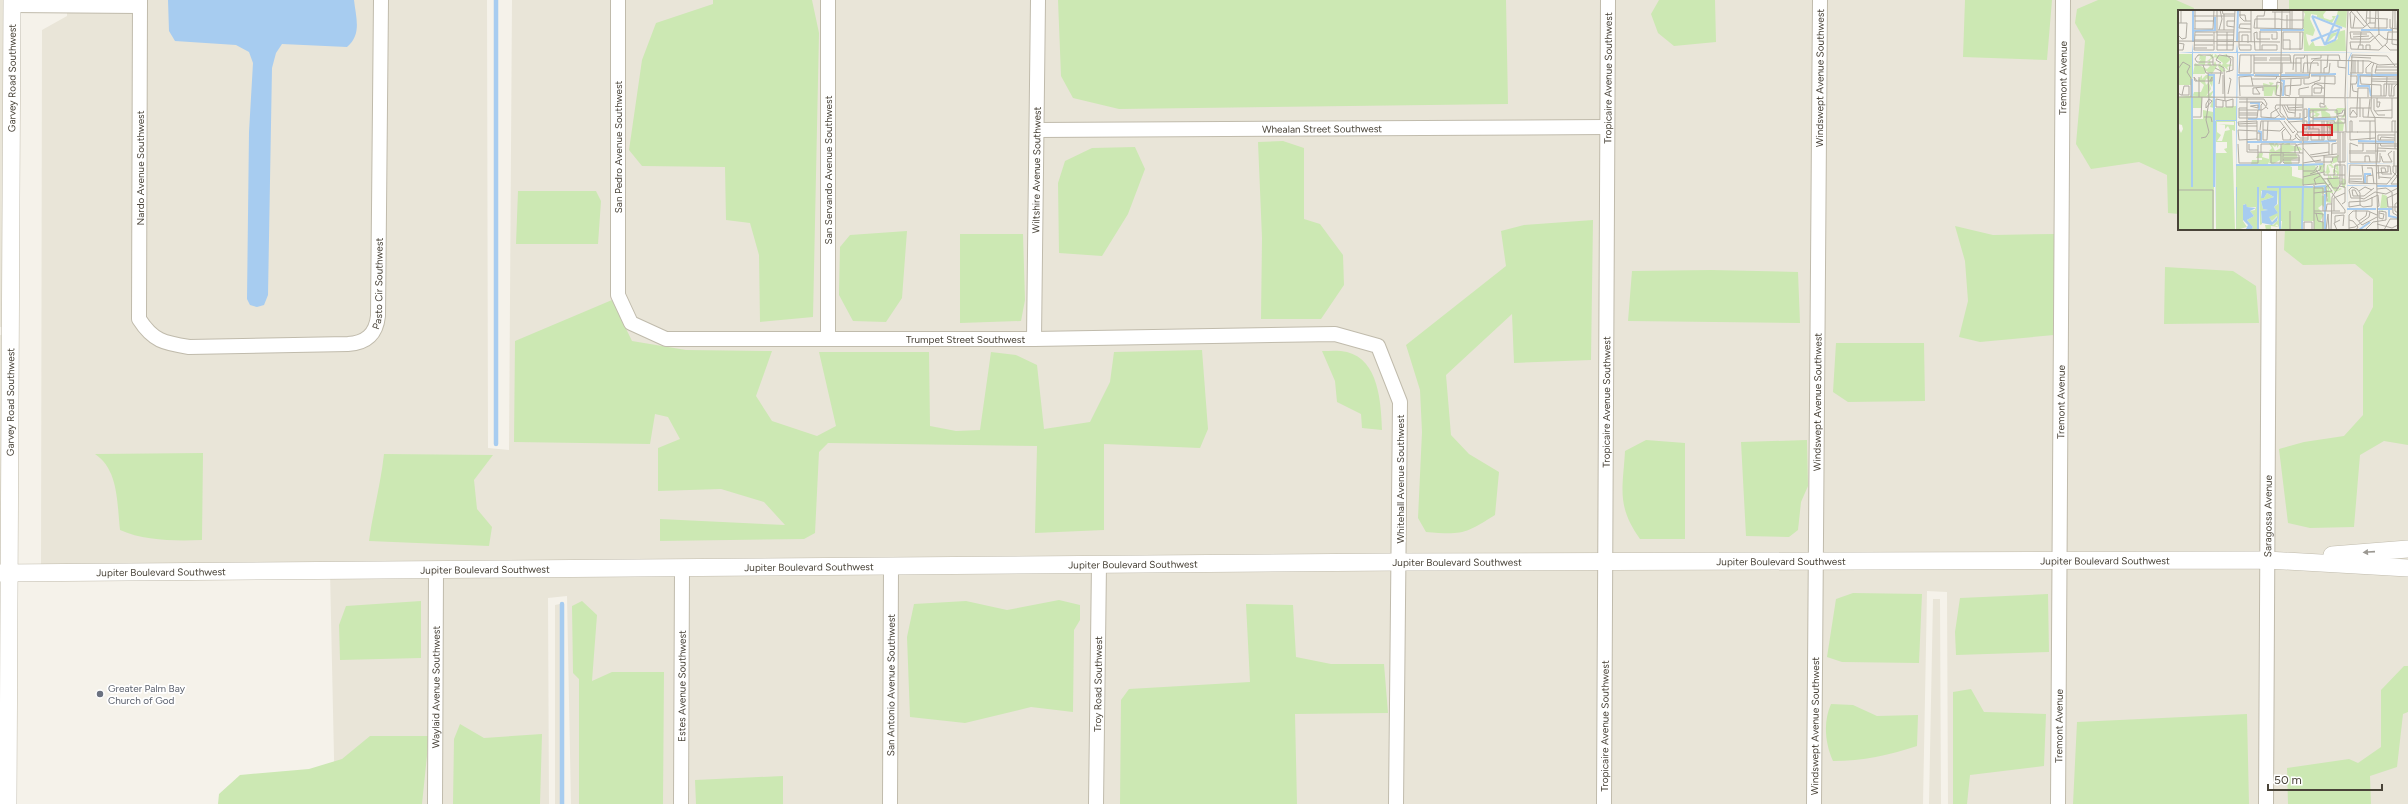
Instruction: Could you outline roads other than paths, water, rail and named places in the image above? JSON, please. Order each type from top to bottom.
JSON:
[{"type":"street","name":"Pasto Cir Southwest","points":[[148,332],[165,343],[189,347],[348,344],[360,343],[374,332],[378,316],[381,0]]},
{"type":"street","name":"San Pedro Avenue Southwest","points":[[618,0],[618,295]]},
{"type":"street","name":"San Servando Avenue Southwest","points":[[828,0],[828,339]]},
{"type":"street","name":"Wiltshire Avenue Southwest","points":[[1034,339],[1038,0]]},
{"type":"street","name":"Tropicaire Avenue Southwest","points":[[1604,804],[1608,0]]},
{"type":"street","name":"Windswept Avenue Southwest","points":[[1814,804],[1820,0]]},
{"type":"street","name":"Tremont Avenue","points":[[2058,804],[2063,0]]},
{"type":"street","points":[[12,3],[140,3]]},
{"type":"street","name":"Garvey Road Southwest","points":[[8,804],[5,573],[6,223],[12,3]]},
{"type":"street","name":"Nardo Avenue Southwest","points":[[140,3],[139,319],[148,332]]},
{"type":"street","name":"Whealan Street Southwest","points":[[1037,130],[1608,127]]},
{"type":"street","name":"Saragossa Avenue","points":[[2266,804],[2269,230]]},
{"type":"street","name":"Trumpet Street Southwest","points":[[618,295],[630,323],[666,339],[1034,339],[1335,334]]},
{"type":"street","name":"Whitehall Avenue Southwest","points":[[1335,334],[1378,346],[1400,402],[1396,804]]},
{"type":"street","name":"Jupiter Boulevard Southwest","points":[[2267,560],[2408,549]]},
{"type":"street","name":"Jupiter Boulevard Southwest","points":[[5,573],[1399,562],[1606,563],[2267,560],[2408,568]]},
{"type":"street","name":"Troy Road Southwest","points":[[1096,804],[1099,564]]},
{"type":"street","name":"San Antonio Avenue Southwest","points":[[890,804],[891,566]]},
{"type":"street","name":"Estes Avenue Southwest","points":[[681,804],[682,568]]},
{"type":"street","name":"Waylaid Avenue Southwest","points":[[435,804],[436,570]]},
{"type":"water","points":[[168,0],[354,0],[357,25],[355,37],[347,47],[282,44],[276,53],[272,68],[268,295],[264,305],[257,307],[250,305],[247,299],[249,132],[253,63],[249,52],[236,45],[175,41],[169,31]]},
{"type":"waterway","points":[[496,0],[496,444]]},
{"type":"waterway","points":[[562,604],[562,804]]},
{"type":"place","name":"Greater Palm Bay Church of God","points":[[100,694]]}]
